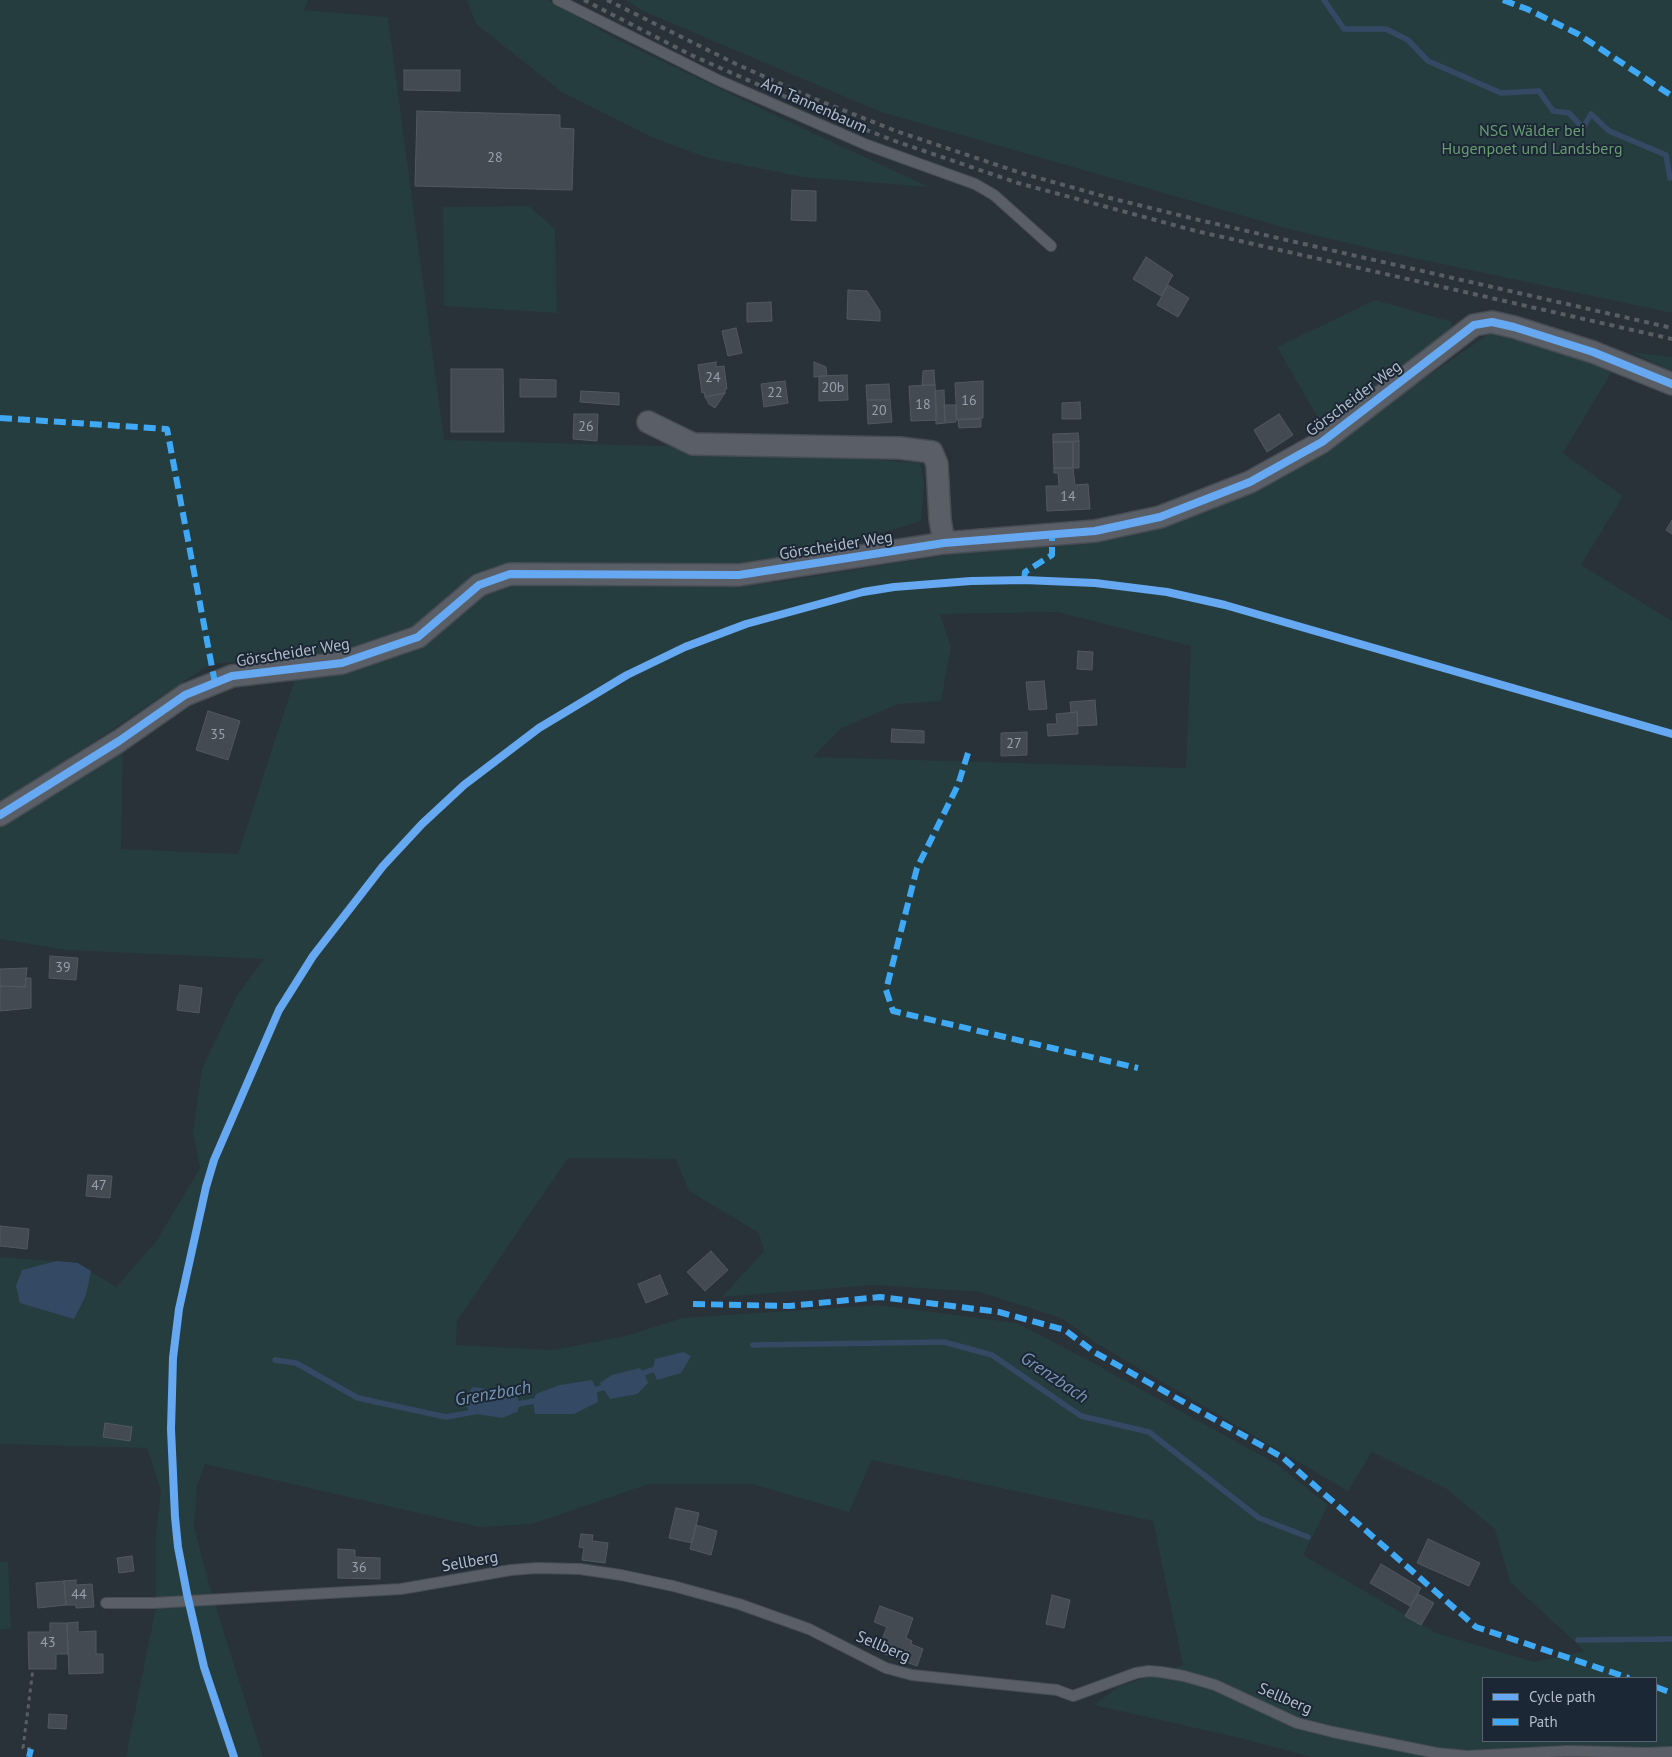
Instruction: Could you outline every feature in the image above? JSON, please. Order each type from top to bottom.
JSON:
[{"type":"street","name":"Görscheider Weg","points":[[0,815],[119,741],[185,694],[232,676],[342,663],[418,637],[479,585],[510,574],[739,574],[944,542],[1095,531],[1160,517],[1250,482],[1322,442],[1474,325],[1492,322],[1514,327],[1593,352],[1672,384]]},
{"type":"street","points":[[648,422],[693,444],[900,448],[932,452],[937,464],[940,519],[944,542]]},
{"type":"lane","name":"Am Tannenbaum","points":[[558,0],[718,80],[867,145],[975,184],[994,195],[1051,246]]},
{"type":"lane","name":"Sellberg","points":[[106,1603],[153,1603],[401,1589],[511,1570],[537,1568],[580,1569],[665,1584],[748,1607],[809,1629],[886,1668],[912,1675],[1057,1690],[1073,1696],[1118,1678],[1149,1671],[1184,1676],[1207,1682],[1297,1722],[1333,1732],[1436,1753],[1467,1756],[1569,1751],[1672,1752]]},
{"type":"path","points":[[31,1749],[23,1748],[33,1669]]},
{"type":"green space","points":[[0,0],[308,0],[304,10],[388,17],[444,440],[698,447],[920,463],[924,483],[921,521],[780,563],[772,583],[960,553],[1120,537],[1209,511],[1252,491],[1321,450],[1490,333],[1551,342],[1611,373],[1563,453],[1623,496],[1581,565],[1672,621],[1672,1757],[1311,1757],[1240,1738],[1094,1705],[1118,1687],[1183,1665],[1153,1521],[872,1460],[849,1512],[752,1484],[649,1484],[532,1524],[479,1527],[205,1464],[197,1486],[194,1527],[211,1591],[263,1757],[126,1757],[156,1607],[156,1536],[161,1491],[147,1448],[0,1444],[0,1257],[78,1263],[116,1287],[155,1243],[200,1168],[193,1132],[202,1069],[237,995],[264,959],[66,950],[0,939],[0,821],[123,746],[121,849],[238,854],[302,657],[210,664],[86,747],[0,801]],"holes":[[[1058,612],[1191,646],[1186,768],[813,757],[842,728],[898,704],[941,701],[951,647],[940,614]],[[568,1158],[676,1159],[689,1191],[759,1233],[764,1251],[722,1297],[874,1285],[980,1292],[1061,1318],[1096,1343],[1348,1491],[1372,1452],[1447,1489],[1495,1529],[1510,1582],[1585,1651],[1534,1662],[1436,1633],[1303,1555],[1328,1505],[1275,1463],[1017,1323],[879,1305],[682,1318],[626,1336],[553,1350],[456,1345],[457,1321]]]},
{"type":"green space","points":[[467,0],[549,0],[614,38],[929,187],[802,177],[708,158],[656,139],[562,92],[476,24]]},
{"type":"green space","name":"NSG Wälder bei Hugenpoet und Landsberg","points":[[626,0],[1672,0],[1672,313],[1381,251],[1289,229],[881,112],[643,11]]},
{"type":"green space","points":[[529,206],[555,229],[557,313],[444,306],[443,207]]},
{"type":"green space","points":[[1375,300],[1452,322],[1448,342],[1325,430],[1277,347]]},
{"type":"green space","points":[[1631,352],[1672,357],[1672,371]]},
{"type":"green space","points":[[8,1561],[11,1628],[0,1630],[0,1562]]},
{"type":"water","points":[[57,1261],[78,1263],[91,1271],[86,1295],[74,1319],[20,1303],[16,1286],[22,1270]]},
{"type":"water","points":[[683,1352],[691,1356],[681,1373],[657,1380],[653,1370],[655,1359]]},
{"type":"water","points":[[640,1368],[648,1383],[637,1394],[610,1399],[600,1383],[612,1375]]},
{"type":"water","points":[[592,1380],[597,1391],[598,1402],[574,1414],[535,1414],[533,1401],[536,1394],[560,1385]]},
{"type":"water","points":[[473,1387],[515,1393],[520,1404],[517,1412],[502,1418],[471,1413],[462,1401]]},
{"type":"building","points":[[404,70],[460,70],[460,91],[404,90]]},
{"type":"building","points":[[417,111],[560,115],[560,128],[574,129],[572,190],[415,186]]},
{"type":"building","points":[[792,190],[816,191],[816,221],[791,220]]},
{"type":"building","points":[[1146,257],[1173,275],[1161,296],[1133,279]]},
{"type":"building","points":[[1168,285],[1189,298],[1178,317],[1157,305]]},
{"type":"building","points":[[848,290],[867,291],[880,311],[880,321],[847,319]]},
{"type":"building","points":[[771,302],[772,321],[747,322],[747,303]]},
{"type":"building","points":[[736,328],[742,353],[728,356],[722,331]]},
{"type":"building","points":[[716,362],[716,367],[724,366],[727,389],[725,389],[725,393],[705,397],[704,392],[702,393],[698,365]]},
{"type":"building","points":[[814,362],[826,367],[827,376],[814,377]]},
{"type":"building","points":[[451,369],[503,369],[504,432],[451,432]]},
{"type":"building","points":[[934,370],[935,385],[922,385],[923,371]]},
{"type":"building","points":[[847,375],[848,400],[819,401],[819,376]]},
{"type":"building","points":[[520,379],[556,380],[556,397],[520,397]]},
{"type":"building","points":[[785,381],[788,403],[764,407],[761,384]]},
{"type":"building","points":[[983,381],[983,418],[957,420],[955,383]]},
{"type":"building","points":[[889,384],[890,400],[867,400],[866,385]]},
{"type":"building","points":[[935,385],[937,420],[911,421],[909,386]]},
{"type":"building","points":[[944,390],[945,423],[936,424],[935,391]]},
{"type":"building","points":[[581,391],[619,393],[619,405],[580,402]]},
{"type":"building","points":[[725,393],[715,408],[709,404],[705,397]]},
{"type":"building","points":[[867,400],[890,400],[892,422],[868,424]]},
{"type":"building","points":[[1080,402],[1081,419],[1062,419],[1062,403]]},
{"type":"building","points":[[944,405],[956,405],[956,422],[945,423]]},
{"type":"building","points":[[574,414],[598,414],[597,441],[573,439]]},
{"type":"building","points":[[1279,414],[1293,435],[1267,452],[1254,430]]},
{"type":"building","points":[[958,419],[981,419],[981,427],[959,428]]},
{"type":"building","points":[[1078,433],[1079,441],[1053,442],[1053,434]]},
{"type":"building","points":[[1079,441],[1079,468],[1073,468],[1073,442]]},
{"type":"building","points":[[1053,442],[1073,442],[1073,468],[1054,468]]},
{"type":"building","points":[[1054,468],[1073,468],[1075,485],[1088,484],[1090,509],[1047,511],[1046,486],[1059,486],[1058,473],[1054,473]]},
{"type":"building","points":[[1672,520],[1672,534],[1666,530]]},
{"type":"building","points":[[1078,651],[1093,652],[1092,670],[1077,669]]},
{"type":"building","points":[[1044,681],[1047,709],[1029,710],[1026,682]]},
{"type":"building","points":[[1095,700],[1097,725],[1078,726],[1077,712],[1071,713],[1070,702]]},
{"type":"building","points":[[208,711],[240,721],[228,760],[196,750]]},
{"type":"building","points":[[1077,712],[1078,734],[1048,736],[1047,724],[1057,724],[1056,714]]},
{"type":"building","points":[[892,729],[924,731],[924,743],[891,742]]},
{"type":"building","points":[[1027,732],[1027,755],[1001,756],[1001,733]]},
{"type":"building","points":[[50,956],[78,958],[76,980],[49,978]]},
{"type":"building","points":[[27,968],[25,987],[0,986],[0,969]]},
{"type":"building","points":[[26,978],[31,978],[31,1008],[0,1011],[0,986],[25,987]]},
{"type":"building","points":[[180,985],[202,988],[199,1013],[177,1010]]},
{"type":"building","points":[[88,1175],[112,1176],[110,1198],[86,1196]]},
{"type":"building","points":[[0,1226],[29,1229],[27,1249],[0,1246]]},
{"type":"building","points":[[711,1251],[728,1270],[705,1291],[687,1272]]},
{"type":"building","points":[[660,1275],[668,1294],[646,1303],[638,1284]]},
{"type":"building","points":[[105,1423],[132,1427],[130,1441],[103,1437]]},
{"type":"building","points":[[676,1508],[699,1513],[692,1543],[669,1538]]},
{"type":"building","points":[[696,1525],[717,1531],[711,1555],[690,1549]]},
{"type":"building","points":[[581,1534],[593,1535],[592,1541],[608,1543],[605,1563],[582,1560],[584,1548],[579,1547]]},
{"type":"building","points":[[1428,1539],[1480,1563],[1469,1586],[1417,1563]]},
{"type":"building","points":[[338,1549],[355,1550],[355,1557],[380,1558],[380,1579],[338,1578]]},
{"type":"building","points":[[132,1556],[134,1571],[119,1573],[117,1558]]},
{"type":"building","points":[[1381,1564],[1421,1588],[1410,1606],[1370,1583]]},
{"type":"building","points":[[76,1580],[76,1585],[92,1584],[94,1607],[76,1608],[76,1605],[66,1605],[64,1581]]},
{"type":"building","points":[[64,1581],[66,1605],[38,1608],[36,1583]]},
{"type":"building","points":[[1418,1594],[1434,1603],[1421,1625],[1405,1616]]},
{"type":"building","points":[[1052,1595],[1070,1600],[1064,1628],[1046,1624]]},
{"type":"building","points":[[880,1606],[913,1618],[906,1638],[912,1641],[911,1644],[923,1649],[917,1666],[877,1651],[887,1627],[874,1622]]},
{"type":"building","points":[[78,1622],[78,1632],[96,1631],[96,1654],[103,1654],[103,1673],[69,1674],[67,1623]]},
{"type":"building","points":[[50,1623],[67,1623],[68,1654],[56,1654],[56,1669],[29,1669],[28,1632],[50,1632]]},
{"type":"building","points":[[49,1714],[67,1715],[66,1729],[48,1728]]},
{"type":"waterway","points":[[1324,0],[1344,29],[1386,29],[1408,40],[1428,61],[1501,93],[1539,91],[1553,111],[1569,113],[1583,128],[1591,114],[1609,131],[1666,155],[1670,178],[1672,177]]},
{"type":"waterway","name":"Grenzbach","points":[[753,1345],[944,1342],[992,1355],[1081,1416],[1149,1432],[1259,1518],[1308,1537]]},
{"type":"waterway","name":"Grenzbach","points":[[275,1360],[296,1363],[358,1398],[446,1417],[479,1411]]},
{"type":"waterway","name":"Grenzbach","points":[[638,1375],[658,1368]]},
{"type":"waterway","name":"Grenzbach","points":[[591,1391],[611,1385]]},
{"type":"waterway","name":"Grenzbach","points":[[512,1405],[540,1400]]},
{"type":"waterway","name":"Grenzbach","points":[[1578,1640],[1672,1639]]},
{"type":"railway","points":[[584,0],[691,55],[811,108],[892,140],[1018,183],[1196,231],[1672,339]]},
{"type":"railway","points":[[607,0],[736,64],[815,99],[896,131],[1021,173],[1199,220],[1672,328]]},
{"type":"marked path","points":[[1503,0],[1527,9],[1578,34],[1672,96]]},
{"type":"marked path","points":[[0,418],[167,429],[215,683]]},
{"type":"marked path","points":[[1024,580],[1025,572],[1052,555],[1052,534]]},
{"type":"marked path","points":[[968,753],[958,785],[917,868],[886,990],[893,1011],[1138,1068]]},
{"type":"marked path","points":[[693,1304],[789,1306],[880,1297],[999,1312],[1065,1330],[1094,1352],[1282,1457],[1476,1627],[1626,1677]]},
{"type":"marked path","points":[[1657,1687],[1672,1693]]},
{"type":"marked path","points":[[29,1757],[31,1749]]},
{"type":"cycle path","points":[[0,815],[119,741],[185,695],[232,676],[342,663],[418,637],[479,585],[510,574],[739,575],[944,543],[1095,531],[1160,517],[1250,482],[1322,442],[1474,325],[1492,322],[1514,327],[1593,352],[1672,384]]},
{"type":"cycle path","points":[[234,1757],[204,1667],[187,1594],[178,1547],[175,1517],[171,1429],[173,1358],[179,1309],[206,1187],[214,1160],[279,1010],[313,956],[383,866],[422,824],[464,785],[539,728],[627,675],[685,647],[746,624],[863,592],[894,587],[971,581],[1024,580],[1095,583],[1167,592],[1225,605],[1672,734]]}]
